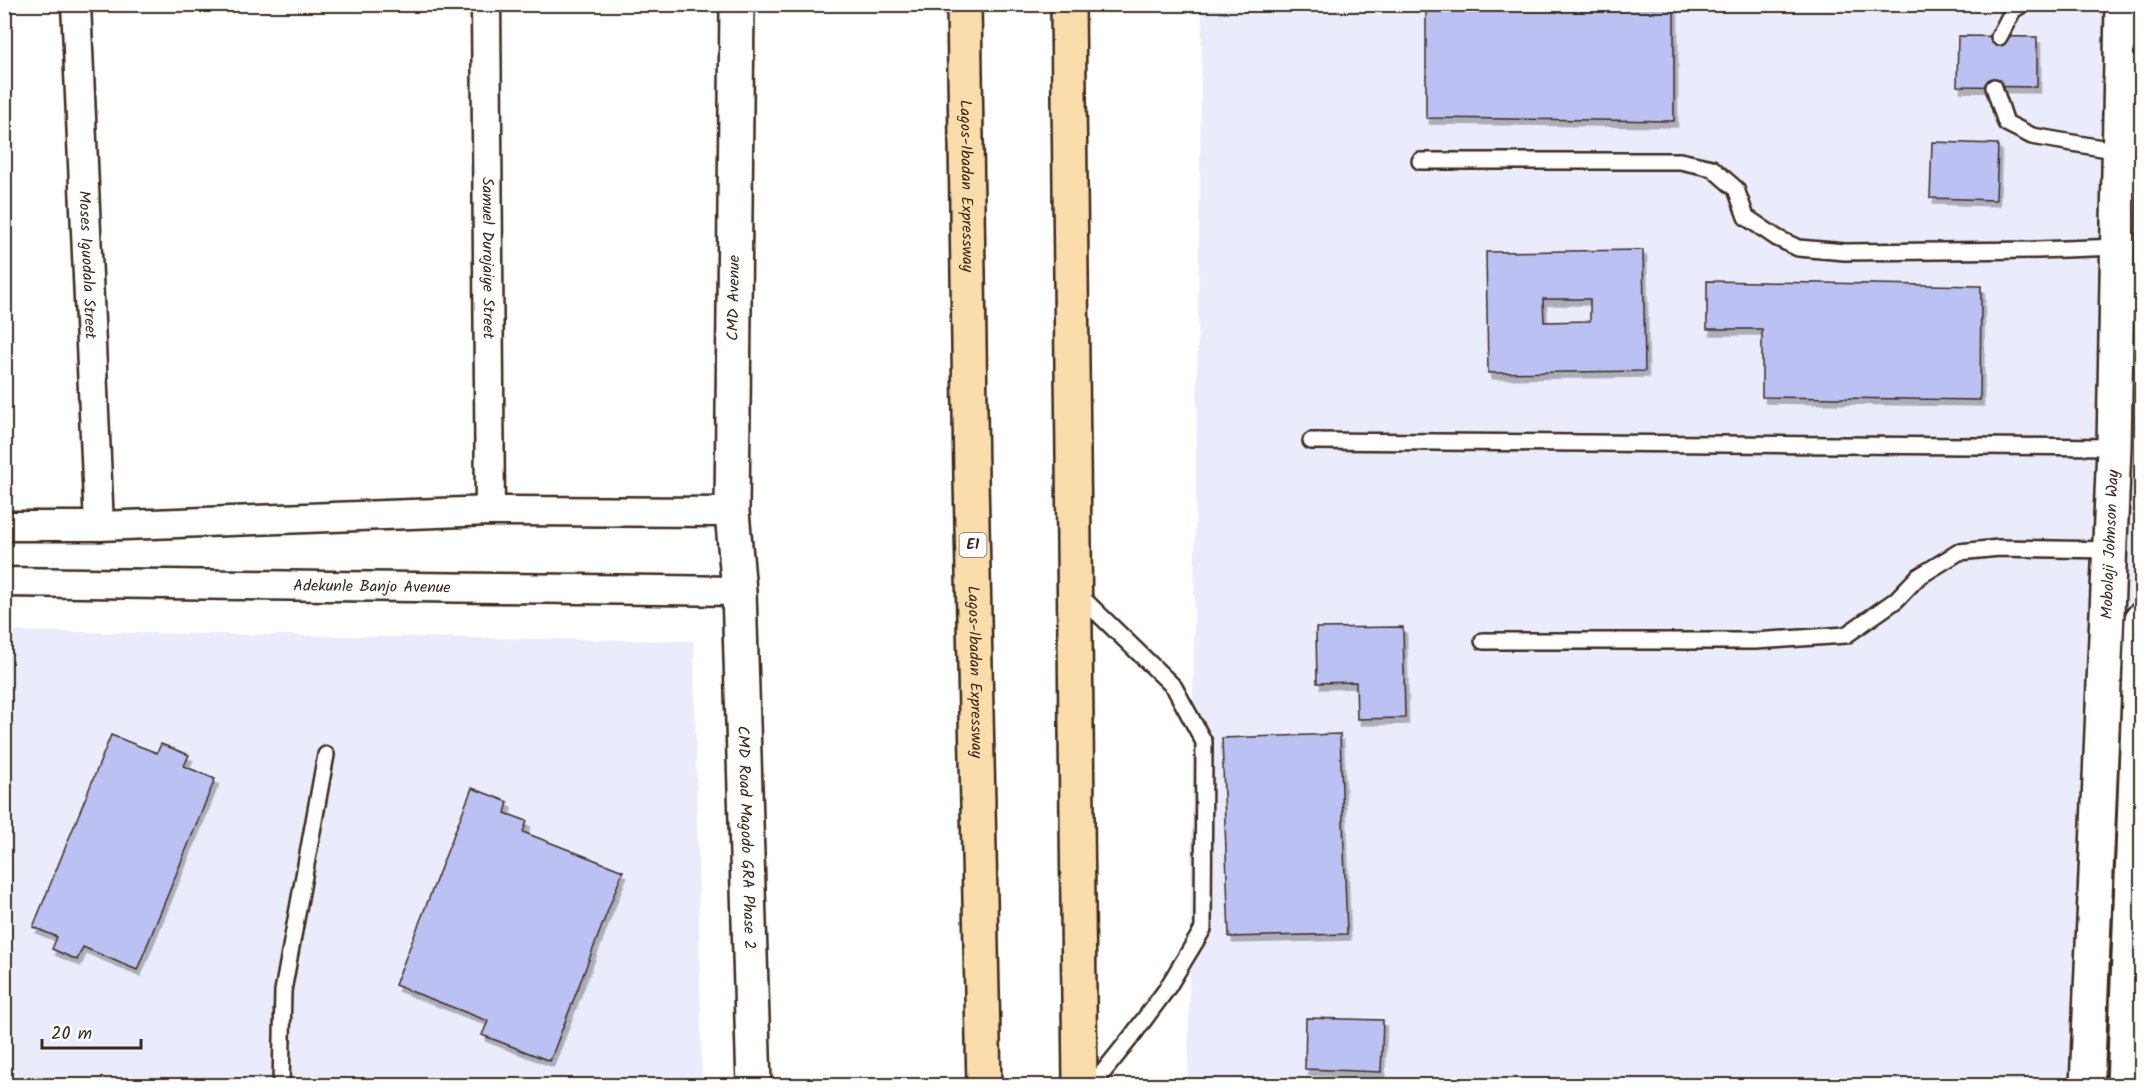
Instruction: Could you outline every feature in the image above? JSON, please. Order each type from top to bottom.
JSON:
[{"type":"highway","name":"Lagos-Ibadan Expressway","points":[[964,4],[984,1086]]},
{"type":"highway","points":[[1068,4],[1080,1086]]},
{"type":"street","name":"Moses Iguodala Street","points":[[76,4],[99,526]]},
{"type":"street","name":"Samuel Durojaiye Street","points":[[486,4],[490,511]]},
{"type":"street","name":"CMD Avenue","points":[[737,4],[732,512],[739,591]]},
{"type":"street","name":"Mobolaji Johnson Way","points":[[2087,1086],[2114,447],[2122,4]]},
{"type":"street","points":[[4,526],[99,526],[490,511],[732,512]]},
{"type":"street","name":"Adekunle Banjo Avenue","points":[[4,582],[739,591]]},
{"type":"street","name":"CMD Road Magodo GRA Phase 2","points":[[739,591],[754,1086]]},
{"type":"street","name":"Mobolaji Johnson Way","points":[[2124,1086],[2142,619]]},
{"type":"lane","points":[[1999,37],[2013,10],[2023,4]]},
{"type":"lane","points":[[1994,87],[2006,123],[2031,136],[2120,151]]},
{"type":"lane","points":[[1420,162],[1680,161],[1712,168],[1736,189],[1746,217],[1776,238],[1798,248],[1857,252],[2118,247]]},
{"type":"lane","points":[[1311,441],[2114,447]]},
{"type":"lane","points":[[1483,641],[1755,641],[1846,635],[1896,600],[1918,577],[1959,552],[1999,548],[2110,550]]},
{"type":"lane","points":[[1073,590],[1174,687],[1204,742],[1203,929],[1166,990],[1092,1086]]},
{"type":"lane","points":[[281,1085],[283,991],[326,755]]},
{"type":"shaded area","points":[[1202,5],[2141,5],[2141,1085],[1188,1086]]},
{"type":"shaded area","points":[[5,631],[694,641],[702,1085],[5,1086]]},
{"type":"building","points":[[1426,4],[1674,4],[1674,121],[1426,118]]},
{"type":"building","points":[[1958,36],[2037,37],[2037,87],[1957,86]]},
{"type":"building","points":[[1932,142],[1998,144],[1996,200],[1930,198]]},
{"type":"building","points":[[1643,250],[1645,371],[1488,373],[1486,252]],"holes":[[[1543,299],[1590,299],[1590,321],[1544,322]]]},
{"type":"building","points":[[1707,281],[1981,286],[1980,400],[1762,397],[1762,329],[1707,329]]},
{"type":"building","points":[[1403,627],[1405,718],[1357,719],[1356,682],[1317,683],[1316,628]]},
{"type":"building","points":[[1340,734],[1347,934],[1229,937],[1222,738]]},
{"type":"building","points":[[111,735],[157,753],[161,744],[189,755],[184,766],[215,779],[137,970],[83,947],[77,960],[52,949],[57,937],[33,927]]},
{"type":"building","points":[[472,788],[508,802],[505,813],[527,821],[523,832],[623,871],[550,1061],[482,1035],[488,1021],[395,985]]},
{"type":"building","points":[[1306,1018],[1383,1020],[1381,1072],[1305,1069]]}]
